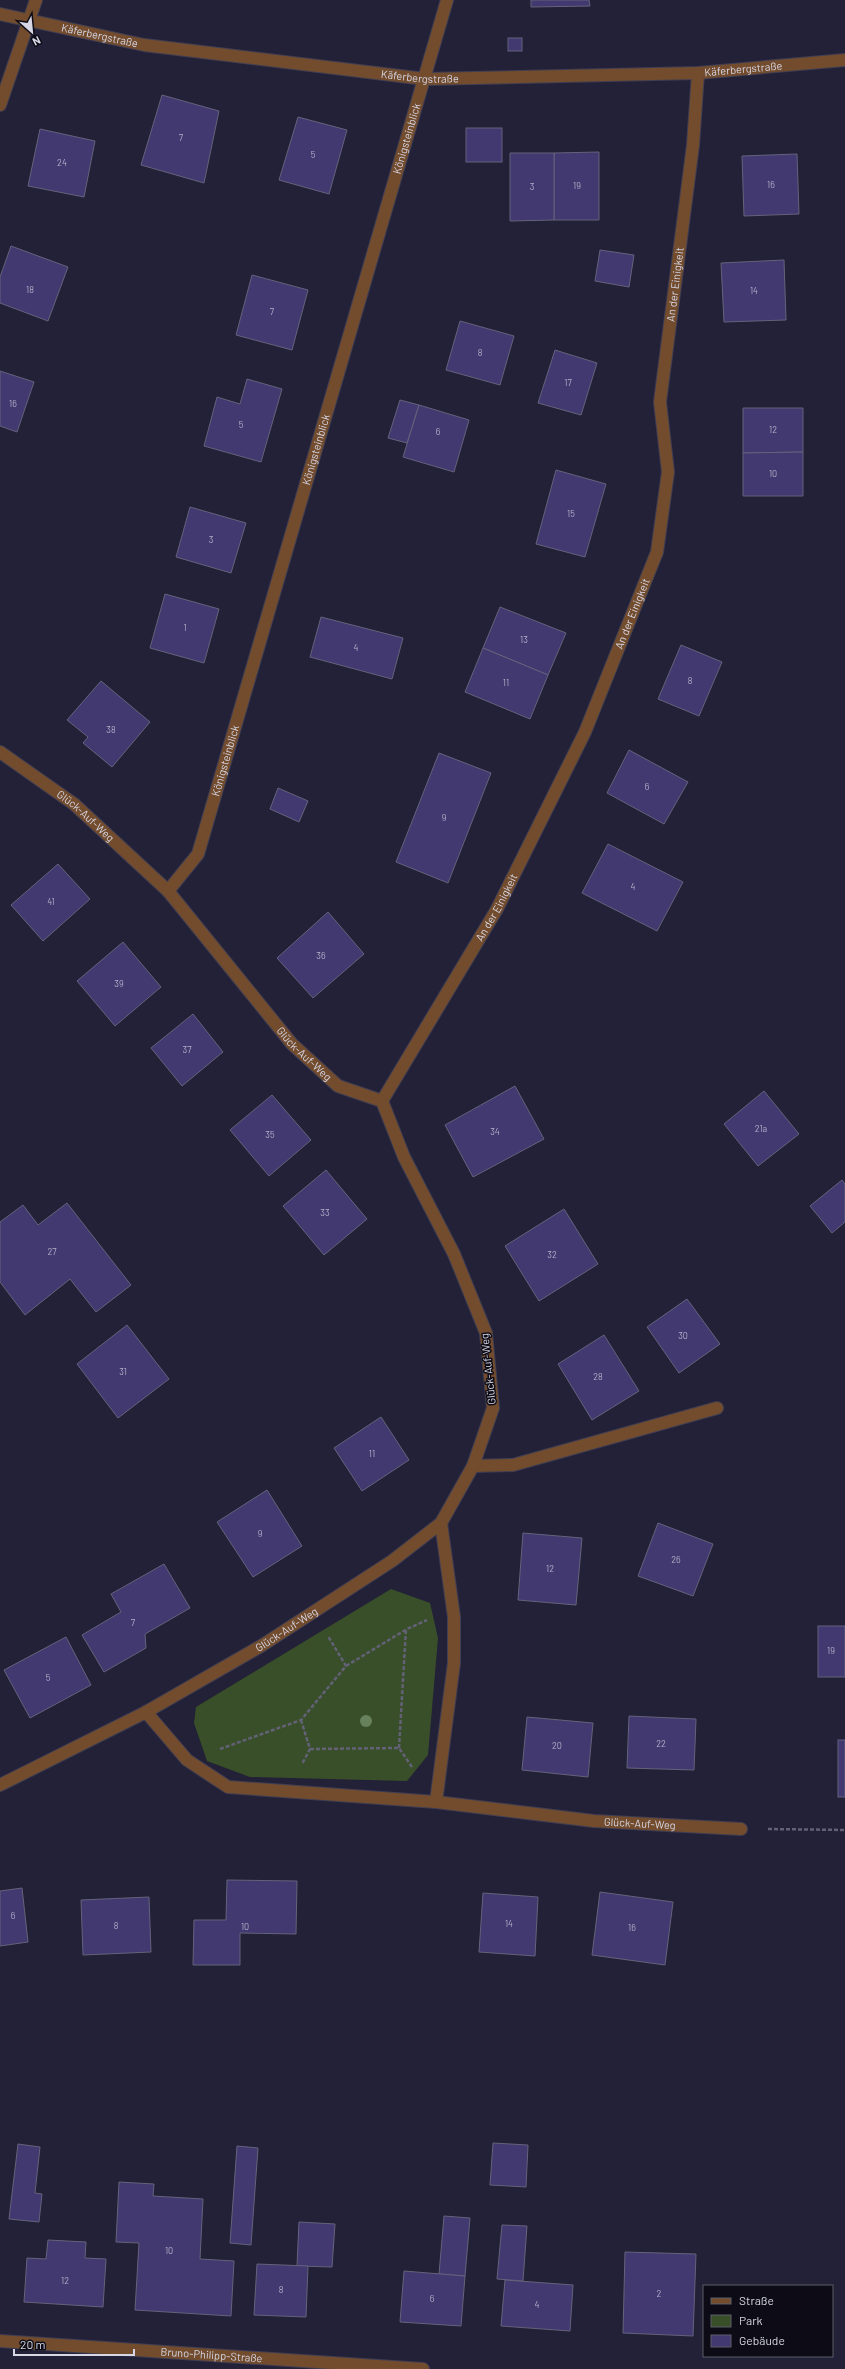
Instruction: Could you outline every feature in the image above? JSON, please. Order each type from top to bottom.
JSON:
[{"type":"street","points":[[0,105],[31,20],[36,0]]},
{"type":"street","name":"Königsteinblick","points":[[168,891],[198,854],[426,79],[447,0]]},
{"type":"street","name":"Käferbergstraße","points":[[0,14],[144,46],[426,79],[698,73],[845,60]]},
{"type":"street","name":"An der Einigkeit","points":[[382,1101],[500,902],[585,732],[657,552],[668,472],[660,402],[693,145],[698,73]]},
{"type":"street","name":"Glück-Auf-Weg","points":[[0,752],[74,804],[168,891],[292,1044],[338,1086],[382,1101],[404,1157],[454,1254],[486,1333],[493,1408],[473,1466],[441,1524],[392,1561],[262,1646],[146,1712],[0,1785]]},
{"type":"street","points":[[473,1466],[513,1465],[717,1408]]},
{"type":"street","points":[[436,1802],[454,1663],[453,1610],[441,1524]]},
{"type":"street","name":"Glück-Auf-Weg","points":[[146,1712],[187,1760],[228,1787],[436,1802],[594,1821],[741,1829]]},
{"type":"street","name":"Bruno-Philipp-Straße","points":[[0,2341],[423,2369]]},
{"type":"path","points":[[187,1760],[301,1720],[346,1666],[406,1628],[453,1610]]},
{"type":"path","points":[[314,1612],[346,1666]]},
{"type":"path","points":[[406,1628],[399,1748],[436,1802]]},
{"type":"path","points":[[287,1792],[310,1749],[301,1720]]},
{"type":"path","points":[[310,1749],[399,1748]]},
{"type":"path","points":[[741,1829],[845,1830]]},
{"type":"green space","points":[[391,1589],[430,1603],[438,1638],[428,1755],[407,1781],[250,1777],[207,1761],[194,1723],[196,1707]]},
{"type":"building","points":[[531,0],[589,0],[590,6],[531,7]]},
{"type":"building","points":[[508,38],[522,38],[522,51],[508,51]]},
{"type":"building","points":[[162,95],[219,111],[204,183],[141,165]]},
{"type":"building","points":[[298,117],[347,130],[329,194],[279,180]]},
{"type":"building","points":[[466,128],[502,128],[502,162],[466,162]]},
{"type":"building","points":[[40,129],[95,141],[84,197],[28,186]]},
{"type":"building","points":[[599,152],[599,220],[554,220],[554,153]]},
{"type":"building","points":[[510,153],[554,153],[554,220],[510,221]]},
{"type":"building","points":[[797,154],[799,214],[744,216],[742,156]]},
{"type":"building","points":[[11,246],[68,267],[48,321],[0,303],[0,277]]},
{"type":"building","points":[[600,250],[634,255],[629,287],[595,281]]},
{"type":"building","points":[[784,260],[786,320],[724,322],[721,263]]},
{"type":"building","points":[[252,275],[308,290],[292,350],[236,335]]},
{"type":"building","points":[[460,321],[514,336],[500,385],[446,370]]},
{"type":"building","points":[[555,350],[597,363],[581,415],[538,403]]},
{"type":"building","points":[[0,371],[34,382],[17,432],[0,426]]},
{"type":"building","points":[[247,379],[282,389],[261,462],[204,446],[217,397],[240,404]]},
{"type":"building","points":[[400,400],[419,405],[407,443],[388,438]]},
{"type":"building","points":[[419,405],[469,420],[454,472],[403,457]]},
{"type":"building","points":[[743,408],[803,408],[803,452],[743,453]]},
{"type":"building","points":[[803,452],[803,496],[743,496],[743,453]]},
{"type":"building","points":[[556,470],[606,484],[585,557],[536,544]]},
{"type":"building","points":[[190,507],[246,523],[231,573],[176,557]]},
{"type":"building","points":[[165,594],[219,609],[204,663],[150,648]]},
{"type":"building","points":[[500,607],[566,633],[548,675],[483,648]]},
{"type":"building","points":[[321,617],[403,638],[392,679],[310,657]]},
{"type":"building","points":[[681,645],[722,662],[699,716],[658,699]]},
{"type":"building","points":[[483,648],[548,675],[530,719],[465,692]]},
{"type":"building","points":[[101,681],[150,722],[112,767],[83,743],[88,737],[67,720]]},
{"type":"building","points":[[629,750],[688,782],[664,824],[607,793]]},
{"type":"building","points":[[439,753],[491,773],[448,883],[396,862]]},
{"type":"building","points":[[278,788],[308,801],[299,822],[270,809]]},
{"type":"building","points":[[608,844],[683,882],[657,931],[582,893]]},
{"type":"building","points":[[58,864],[90,899],[43,941],[11,905]]},
{"type":"building","points":[[328,912],[364,954],[313,998],[277,958]]},
{"type":"building","points":[[123,942],[161,987],[115,1026],[77,981]]},
{"type":"building","points":[[193,1014],[223,1052],[182,1086],[151,1048]]},
{"type":"building","points":[[515,1086],[544,1139],[473,1177],[445,1125]]},
{"type":"building","points":[[764,1091],[799,1134],[758,1166],[724,1124]]},
{"type":"building","points":[[272,1095],[311,1140],[269,1176],[230,1130]]},
{"type":"building","points":[[326,1170],[367,1219],[324,1255],[283,1206]]},
{"type":"building","points":[[842,1180],[845,1184],[845,1222],[832,1233],[810,1206]]},
{"type":"building","points":[[67,1203],[131,1285],[96,1312],[70,1279],[25,1315],[0,1282],[0,1222],[23,1205],[38,1225]]},
{"type":"building","points":[[564,1209],[598,1264],[539,1301],[505,1246]]},
{"type":"building","points":[[687,1299],[720,1344],[679,1373],[647,1327]]},
{"type":"building","points":[[127,1325],[169,1379],[118,1418],[77,1364]]},
{"type":"building","points":[[604,1335],[639,1391],[592,1420],[558,1364]]},
{"type":"building","points":[[381,1417],[409,1460],[362,1491],[334,1448]]},
{"type":"building","points":[[267,1490],[302,1546],[253,1577],[217,1522]]},
{"type":"building","points":[[658,1523],[713,1544],[693,1596],[638,1576]]},
{"type":"building","points":[[523,1533],[582,1538],[576,1605],[518,1600]]},
{"type":"building","points":[[164,1564],[190,1608],[145,1634],[146,1648],[104,1672],[82,1635],[121,1612],[111,1594]]},
{"type":"building","points":[[818,1626],[845,1626],[845,1677],[818,1677]]},
{"type":"building","points":[[66,1637],[91,1685],[30,1718],[4,1670]]},
{"type":"building","points":[[629,1716],[696,1719],[694,1770],[627,1768]]},
{"type":"building","points":[[527,1717],[593,1723],[588,1777],[522,1770]]},
{"type":"building","points":[[838,1740],[845,1740],[845,1797],[838,1797]]},
{"type":"building","points":[[227,1880],[297,1881],[296,1934],[240,1933],[240,1965],[193,1965],[194,1920],[226,1920]]},
{"type":"building","points":[[22,1888],[28,1942],[0,1946],[0,1891]]},
{"type":"building","points":[[600,1892],[673,1902],[665,1965],[592,1955]]},
{"type":"building","points":[[483,1893],[538,1897],[535,1956],[479,1952]]},
{"type":"building","points":[[149,1897],[151,1952],[83,1955],[81,1900]]},
{"type":"building","points":[[493,2143],[528,2145],[526,2187],[490,2185]]},
{"type":"building","points":[[18,2144],[40,2147],[35,2193],[42,2194],[39,2222],[9,2219]]},
{"type":"building","points":[[237,2146],[258,2148],[251,2245],[230,2243]]},
{"type":"building","points":[[119,2182],[154,2184],[153,2196],[203,2199],[200,2259],[234,2261],[231,2316],[135,2310],[139,2243],[116,2242]]},
{"type":"building","points":[[444,2216],[470,2218],[465,2276],[439,2274]]},
{"type":"building","points":[[299,2222],[335,2224],[332,2267],[297,2266]]},
{"type":"building","points":[[502,2225],[527,2226],[523,2281],[497,2279]]},
{"type":"building","points":[[48,2240],[86,2242],[85,2258],[106,2259],[103,2307],[24,2302],[27,2258],[46,2259]]},
{"type":"building","points":[[625,2252],[696,2254],[693,2336],[623,2333]]},
{"type":"building","points":[[257,2264],[308,2266],[306,2317],[254,2315]]},
{"type":"building","points":[[404,2271],[465,2276],[461,2326],[400,2322]]},
{"type":"building","points":[[505,2280],[573,2285],[570,2331],[501,2326]]}]
